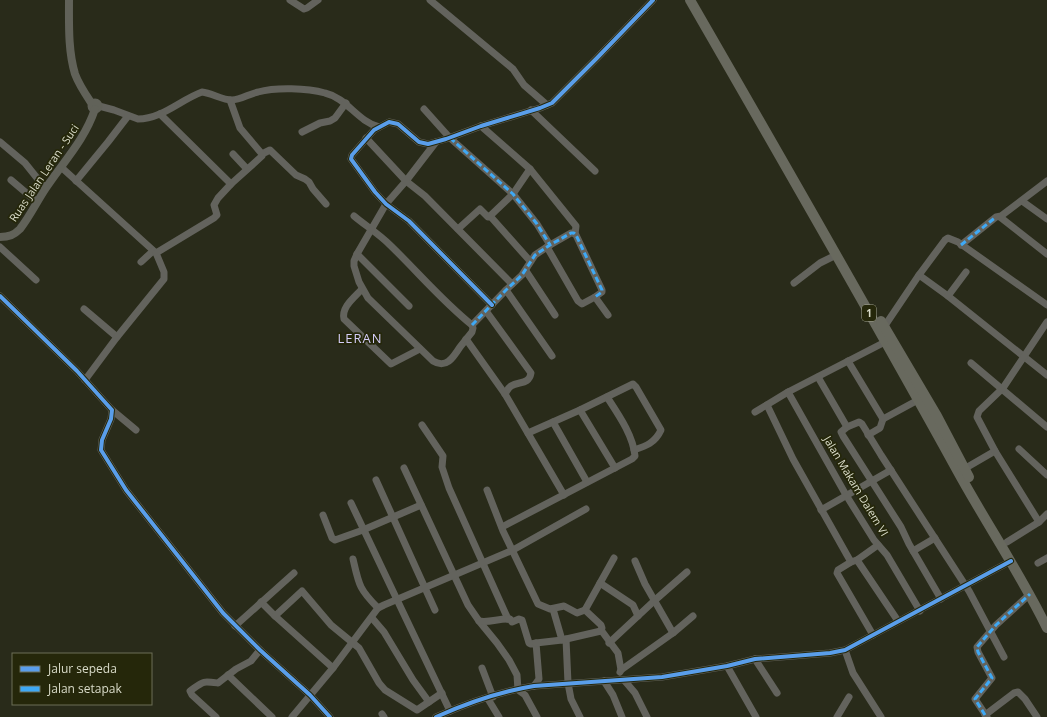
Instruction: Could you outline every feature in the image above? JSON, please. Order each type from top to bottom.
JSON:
[{"type":"highway","name":"1","points":[[690,0],[839,253],[1011,539],[1047,614]]},
{"type":"highway","name":"1","points":[[696,0],[839,253],[885,342],[958,473],[1030,594],[1047,628]]},
{"type":"main road","points":[[67,2],[75,74],[82,89],[95,106]]},
{"type":"main road","name":"Ruas Jalan Leran - Suci","points":[[0,236],[9,236],[16,233],[20,229],[45,188],[73,152],[91,121],[95,106]]},
{"type":"street","points":[[290,0],[304,9],[318,0]]},
{"type":"street","points":[[430,0],[513,69],[524,85],[547,105]]},
{"type":"street","points":[[492,305],[409,220],[386,204],[375,192],[351,159],[352,155],[366,138],[379,127],[389,122],[393,122],[420,142],[428,144],[450,138],[481,126],[552,103],[652,0]]},
{"type":"street","points":[[95,106],[114,110],[128,116],[141,119],[160,114],[202,92],[208,92],[230,100],[258,92],[276,89],[309,90],[333,95],[346,103],[365,121],[379,127]]},
{"type":"street","points":[[230,100],[240,128],[262,154]]},
{"type":"street","points":[[302,132],[320,123],[330,121],[335,118],[346,103]]},
{"type":"street","points":[[424,109],[450,138],[513,194],[537,224],[579,303],[583,303],[595,297],[602,292],[602,290],[575,234],[576,226],[530,169],[481,126]]},
{"type":"street","points":[[531,110],[595,171]]},
{"type":"street","points":[[160,114],[231,184]]},
{"type":"street","points":[[76,181],[128,116]]},
{"type":"street","points":[[366,138],[406,181],[425,196],[512,284]]},
{"type":"street","points":[[0,142],[25,163],[45,188]]},
{"type":"street","points":[[354,216],[372,228],[472,325],[473,330],[453,358],[448,362],[444,364],[432,361],[368,298],[358,282],[354,266],[357,254],[372,228],[386,204],[436,142]]},
{"type":"street","points":[[141,262],[155,252],[214,218],[217,215],[215,203],[231,184],[261,158],[262,154],[270,150],[296,175],[305,178],[326,204]]},
{"type":"street","points":[[233,154],[247,169]]},
{"type":"street","points":[[61,167],[155,252],[164,272],[164,279],[117,337],[85,380]]},
{"type":"street","points":[[490,216],[513,194],[530,169]]},
{"type":"street","points":[[11,180],[37,202]]},
{"type":"street","points":[[957,242],[996,217],[1000,217],[1047,181]]},
{"type":"street","points":[[1022,201],[1047,219]]},
{"type":"street","points":[[458,229],[480,209],[490,216],[530,261]]},
{"type":"street","points":[[1000,217],[1047,254]]},
{"type":"street","points":[[472,325],[526,271],[530,261],[535,255],[571,233],[575,234]]},
{"type":"street","points":[[884,327],[922,277],[945,240],[948,238],[957,242],[1047,305]]},
{"type":"street","points":[[0,247],[36,280]]},
{"type":"street","points":[[794,283],[820,263],[839,253]]},
{"type":"street","points":[[357,254],[409,306]]},
{"type":"street","points":[[526,271],[555,315]]},
{"type":"street","points":[[948,296],[966,272]]},
{"type":"street","points":[[922,277],[1047,375]]},
{"type":"street","points":[[362,289],[344,309],[344,319],[391,364],[420,349]]},
{"type":"street","points":[[506,290],[552,356]]},
{"type":"street","points":[[0,296],[85,380],[112,410],[136,430]]},
{"type":"street","points":[[595,297],[608,315]]},
{"type":"street","points":[[84,309],[117,337]]},
{"type":"street","points":[[486,311],[531,373],[528,380],[511,386],[505,394]]},
{"type":"street","points":[[1011,539],[1044,519],[996,451],[977,417],[979,411],[1003,388],[1047,322]]},
{"type":"street","points":[[466,339],[505,394],[564,495]]},
{"type":"street","points":[[754,412],[788,392],[885,342]]},
{"type":"street","points":[[848,361],[883,419]]},
{"type":"street","points":[[971,363],[1003,388],[1047,427]]},
{"type":"street","points":[[818,377],[847,427]]},
{"type":"street","points":[[528,433],[580,410],[632,384],[635,384],[661,429],[657,437],[649,445],[634,450]]},
{"type":"street","name":"Jalan Makam Dalem VI","points":[[788,392],[846,495],[878,545],[887,555],[920,611]]},
{"type":"street","points":[[502,527],[634,457],[634,450],[626,428],[607,397]]},
{"type":"street","points":[[868,435],[880,428],[883,419],[918,400]]},
{"type":"street","points":[[767,405],[793,459],[821,510],[854,561],[898,621]]},
{"type":"street","points":[[112,410],[111,418],[101,444],[102,453],[126,490],[223,613],[260,650],[310,695],[330,717]]},
{"type":"street","points":[[580,410],[615,468]]},
{"type":"street","points":[[553,422],[587,482]]},
{"type":"street","points":[[940,599],[901,527],[841,433],[847,427],[860,422],[969,591],[1004,657]]},
{"type":"street","points":[[422,425],[443,456],[443,471],[508,619],[512,622],[519,619],[521,620],[528,643],[564,640],[601,630]]},
{"type":"street","points":[[1019,449],[1047,476]]},
{"type":"street","points":[[969,467],[996,451]]},
{"type":"street","points":[[404,468],[468,605],[479,621],[497,642],[517,675],[518,690]]},
{"type":"street","points":[[821,510],[891,470]]},
{"type":"street","points":[[376,480],[436,610]]},
{"type":"street","points":[[487,490],[512,550],[538,604],[547,609],[564,606],[578,613],[585,610],[614,558]]},
{"type":"street","points":[[351,503],[442,694],[448,714]]},
{"type":"street","points":[[323,515],[334,540],[363,530],[421,505]]},
{"type":"street","points":[[292,717],[333,668],[378,608],[512,550],[586,509]]},
{"type":"street","points":[[913,551],[935,538]]},
{"type":"street","points":[[873,635],[837,573],[838,570],[878,545]]},
{"type":"street","points":[[1038,563],[1047,558]]},
{"type":"street","points":[[353,559],[360,586],[368,598],[378,608]]},
{"type":"street","points":[[635,561],[645,584],[673,633]]},
{"type":"street","points":[[436,717],[491,698],[534,686],[662,677],[727,666],[755,659],[830,653],[845,650],[1011,561]]},
{"type":"street","points":[[609,643],[687,572]]},
{"type":"street","points":[[236,626],[294,573]]},
{"type":"street","points":[[600,583],[633,605],[638,616]]},
{"type":"street","points":[[275,616],[303,592],[332,625],[360,650],[379,683],[385,690],[417,710],[442,694]]},
{"type":"street","points":[[1030,594],[1015,606],[977,647],[978,652],[992,678],[975,699],[986,716],[1014,693],[1018,692],[1025,699],[1037,717]]},
{"type":"street","points":[[261,602],[333,668]]},
{"type":"street","points":[[553,609],[564,640],[571,699],[580,717]]},
{"type":"street","points":[[585,610],[601,625],[601,630],[609,643],[618,653],[621,670]]},
{"type":"street","points":[[615,680],[621,670],[673,633],[693,616]]},
{"type":"street","points":[[372,618],[384,632],[413,680],[429,702]]},
{"type":"street","points":[[479,621],[488,623],[508,619]]},
{"type":"street","points":[[534,686],[539,679],[536,643]]},
{"type":"street","points":[[216,717],[190,692],[206,681],[218,683],[236,669],[251,661],[260,650]]},
{"type":"street","points":[[845,650],[853,673],[882,717]]},
{"type":"street","points":[[755,659],[777,693]]},
{"type":"street","points":[[727,666],[756,717]]},
{"type":"street","points":[[482,668],[491,698],[499,717]]},
{"type":"street","points":[[228,675],[272,717]]},
{"type":"street","points":[[624,680],[635,692],[647,717]]},
{"type":"street","points":[[604,681],[613,695],[622,717]]},
{"type":"street","points":[[518,690],[525,695],[537,717]]},
{"type":"street","points":[[835,717],[850,697]]},
{"type":"marked path","points":[[450,138],[513,194],[537,224],[550,245]]},
{"type":"marked path","points":[[961,245],[996,217]]},
{"type":"marked path","points":[[472,325],[522,275],[535,255],[571,233],[576,235],[602,290],[602,292],[595,297]]},
{"type":"marked path","points":[[985,715],[975,699],[992,678],[978,652],[977,647],[996,625],[1030,594]]},
{"type":"cycle path","points":[[492,305],[409,221],[386,204],[375,192],[351,159],[352,155],[374,130],[389,122],[398,124],[419,142],[428,144],[552,103],[653,0]]},
{"type":"cycle path","points":[[0,296],[77,371],[112,410],[111,419],[102,440],[101,450],[126,490],[223,613],[260,650],[310,695],[330,717]]},
{"type":"cycle path","points":[[436,717],[484,698],[534,686],[662,677],[727,666],[755,659],[830,653],[845,650],[1011,561]]},
{"type":"district","name":"LERAN","points":[[360,338]]}]
